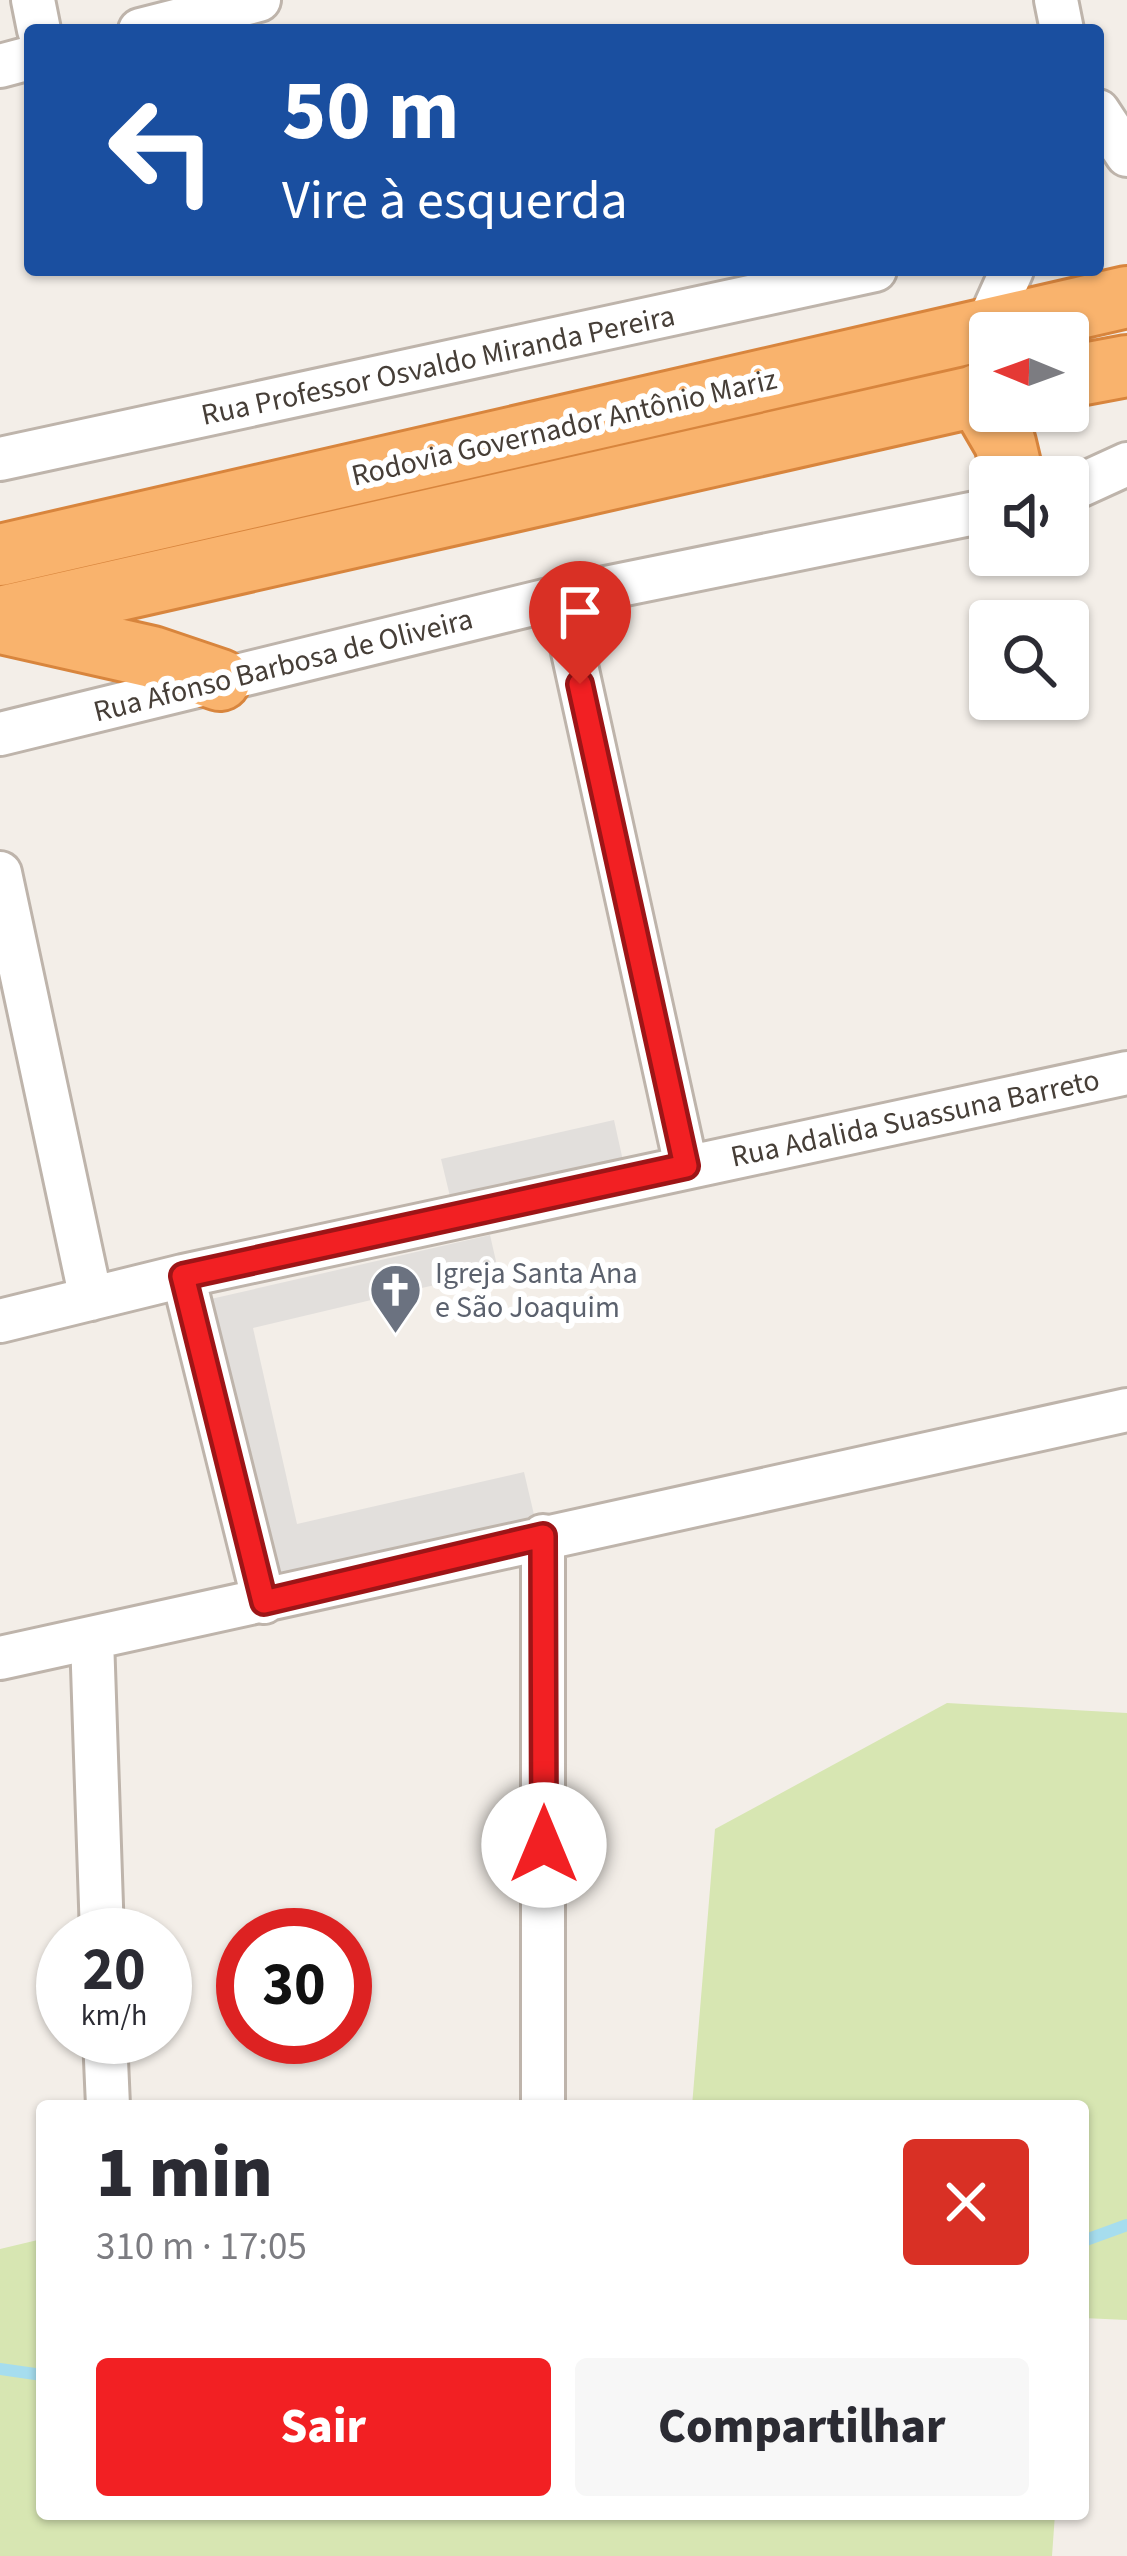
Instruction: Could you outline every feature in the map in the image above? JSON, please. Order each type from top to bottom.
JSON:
[{"type":"highway","name":"Rodovia Governador Antônio Mariz","points":[[1062,312],[1127,297]]},
{"type":"highway","name":"Rodovia Governador Antônio Mariz","points":[[0,555],[969,334]]},
{"type":"highway","points":[[1089,373],[1127,366]]},
{"type":"highway","name":"Rodovia Governador Antônio Mariz","points":[[0,620],[969,397]]},
{"type":"highway","points":[[0,620],[152,657],[220,680]]},
{"type":"street","points":[[161,24],[235,3]]},
{"type":"street","points":[[1104,120],[1127,155]]},
{"type":"street","name":"Rua Professor Osvaldo Miranda Pereira","points":[[0,459],[847,276]]},
{"type":"street","points":[[993,312],[1009,276]]},
{"type":"street","points":[[1089,483],[1127,464]]},
{"type":"street","points":[[1089,496],[1127,499]]},
{"type":"street","name":"Rua Afonso Barbosa de Oliveira","points":[[0,734],[562,597],[969,514]]},
{"type":"street","points":[[562,597],[686,1166]]},
{"type":"street","points":[[0,873],[91,1299]]},
{"type":"street","name":"Rua Adalida Suassuna Barreto","points":[[0,1321],[183,1276],[1127,1072]]},
{"type":"street","points":[[183,1276],[264,1602]]},
{"type":"street","points":[[0,1658],[1127,1410]]},
{"type":"street","points":[[543,1536],[543,2100]]},
{"type":"street","points":[[92,1638],[101,1908]]},
{"type":"street","points":[[106,2064],[108,2100]]},
{"type":"green space","points":[[947,1703],[1127,1713],[1127,2320],[1089,2318],[1089,2100],[692,2100],[715,1829]]},
{"type":"green space","points":[[36,2240],[36,2520],[1055,2520],[1052,2556],[0,2556],[0,2249]]},
{"type":"shaded area","points":[[614,1120],[625,1170],[453,1209],[441,1159]]},
{"type":"shaded area","points":[[490,1235],[498,1270],[253,1328],[297,1524],[524,1472],[535,1519],[266,1580],[202,1301]]},
{"type":"waterway","points":[[1089,2239],[1127,2225]]},
{"type":"waterway","points":[[0,2369],[36,2374]]},
{"type":"place","name":"Igreja Santa Ana e São Joaquim","points":[[396,1336]]},
{"type":"route","points":[[544,1845],[543,1536],[264,1602],[183,1276],[686,1166],[580,684]]}]
